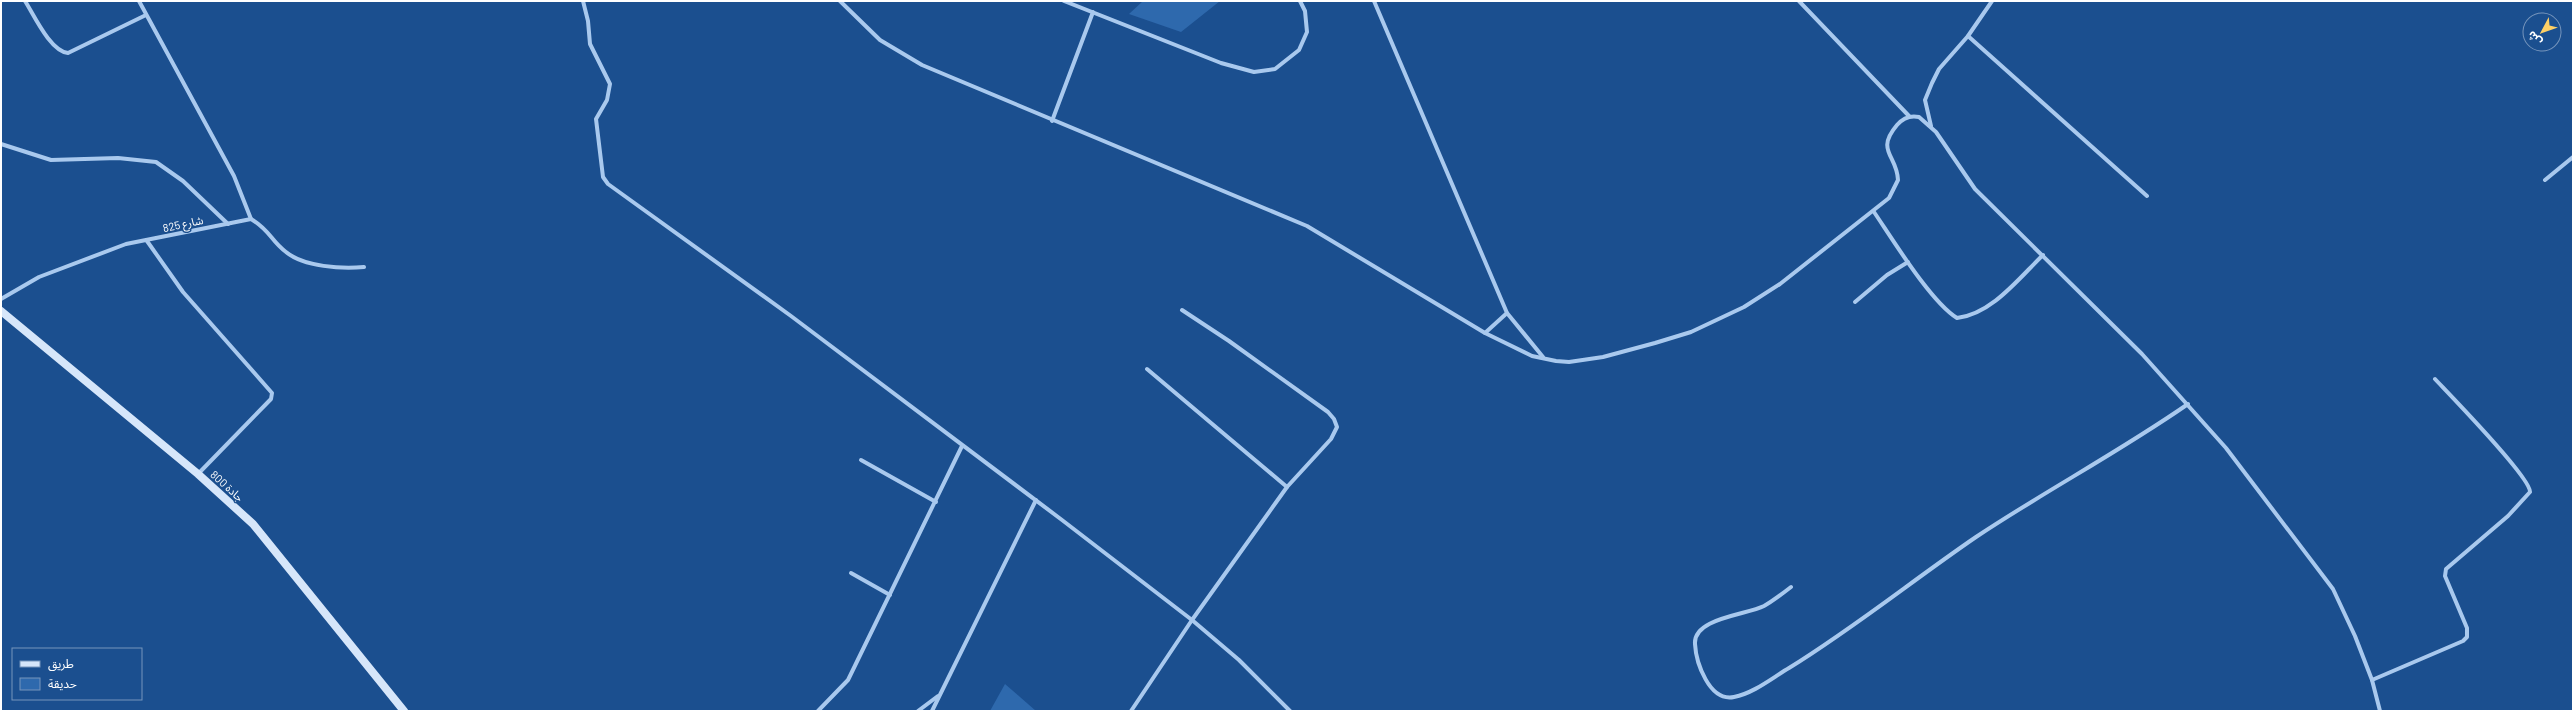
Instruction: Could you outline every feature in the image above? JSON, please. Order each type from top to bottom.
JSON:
[{"type":"main road","name":"جادة 800","points":[[1,311],[198,474],[253,524],[404,711]]},
{"type":"street","points":[[25,1],[47,37],[64,52],[88,45],[146,15]]},
{"type":"street","points":[[138,1],[234,176],[250,219],[262,226],[286,253],[293,256],[324,264],[364,267]]},
{"type":"street","points":[[583,1],[588,20],[590,44],[610,84],[607,100],[596,119],[600,159],[606,182],[791,316],[962,446],[1036,500],[1192,620],[1239,660],[1290,711]]},
{"type":"street","points":[[840,1],[870,32],[903,55],[968,86],[1307,226],[1485,333],[1532,356],[1569,362],[1596,358],[1690,332],[1756,299],[1874,212],[1889,198],[1898,184],[1898,176],[1886,144],[1892,130],[1899,122],[1909,116],[1920,117],[1931,126],[1975,189],[2142,354],[2226,448],[2326,579],[2344,609],[2372,680],[2380,711]]},
{"type":"street","points":[[1064,1],[1242,70],[1267,72],[1284,64],[1294,56],[1304,43],[1308,32],[1307,22],[1300,1]]},
{"type":"street","points":[[1374,1],[1507,312],[1543,357]]},
{"type":"street","points":[[1799,1],[1909,116]]},
{"type":"street","points":[[1931,126],[1925,105],[1928,91],[1939,70],[1968,36],[1992,1]]},
{"type":"street","points":[[1052,121],[1093,12]]},
{"type":"street","points":[[1968,36],[2147,196]]},
{"type":"street","points":[[1,144],[51,160],[118,158],[156,162],[183,181],[228,224]]},
{"type":"street","points":[[2545,180],[2573,157]]},
{"type":"street","points":[[1874,212],[1908,262],[1947,312],[1957,318],[1980,310],[2004,293],[2043,255]]},
{"type":"street","name":"شارع 825","points":[[1,299],[52,272],[126,244],[147,241],[250,219]]},
{"type":"street","points":[[147,241],[183,292],[272,393],[271,399],[198,474]]},
{"type":"street","points":[[1855,302],[1887,275],[1908,262]]},
{"type":"street","points":[[1131,711],[1192,620],[1287,487],[1334,434],[1337,427],[1335,421],[1328,412],[1229,341],[1182,310]]},
{"type":"street","points":[[1485,333],[1507,312]]},
{"type":"street","points":[[1147,369],[1287,487]]},
{"type":"street","points":[[2372,680],[2464,641],[2467,636],[2467,628],[2445,576],[2446,569],[2508,516],[2530,492],[2528,484],[2506,457],[2435,379]]},
{"type":"street","points":[[1791,588],[1765,605],[1713,621],[1697,632],[1694,639],[1697,661],[1706,680],[1721,695],[1734,698],[1756,689],[1832,641],[1976,538],[2144,435],[2188,404]]},
{"type":"street","points":[[818,711],[848,680],[962,446]]},
{"type":"street","points":[[860,460],[936,502]]},
{"type":"street","points":[[932,711],[1036,500]]},
{"type":"street","points":[[851,573],[890,595]]},
{"type":"street","points":[[918,711],[928,706],[941,692]]},
{"type":"green space","points":[[1143,1],[1220,1],[1181,32],[1129,14]]},
{"type":"green space","points":[[1005,684],[1036,711],[990,711]]}]
